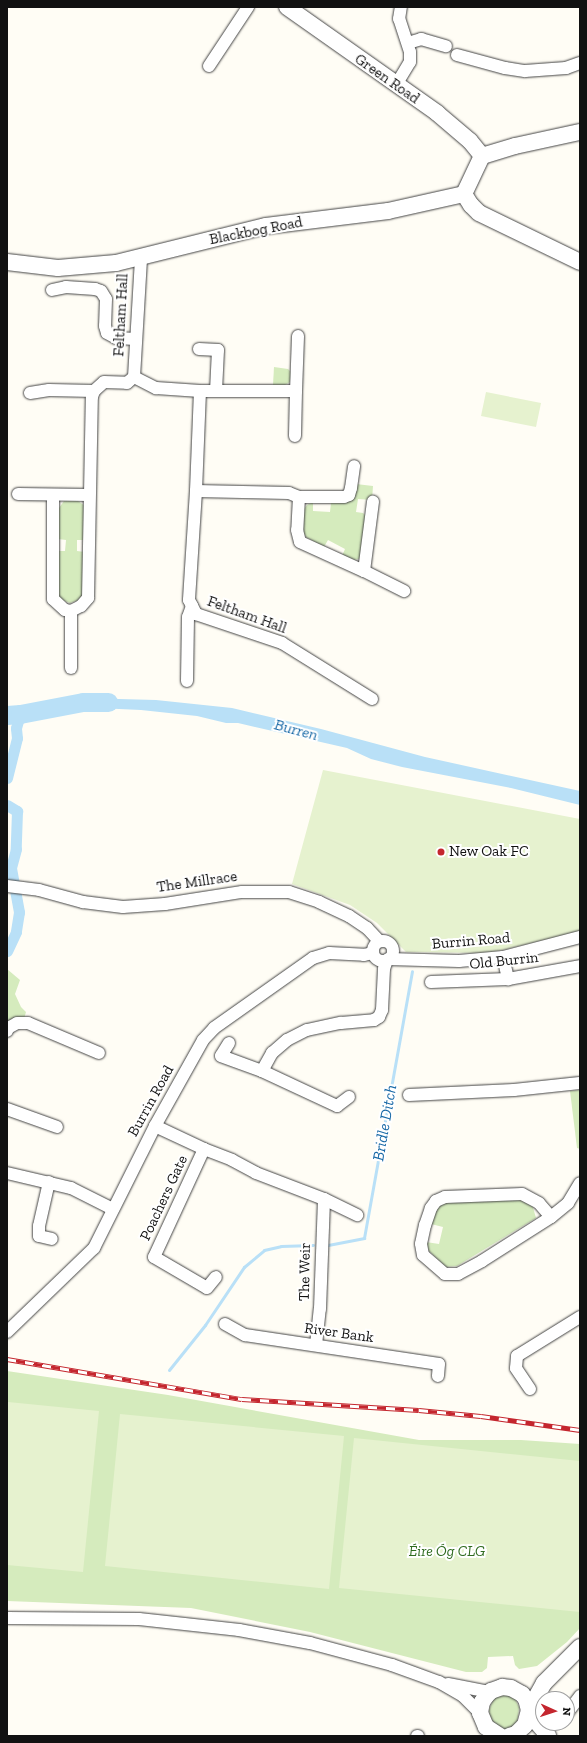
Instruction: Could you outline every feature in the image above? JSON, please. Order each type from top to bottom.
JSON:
[{"type":"street","points":[[209,66],[248,7]]},
{"type":"street","name":"Green Road","points":[[287,7],[396,84],[470,140],[482,156]]},
{"type":"street","points":[[396,84],[410,62],[408,43],[399,19],[400,7]]},
{"type":"street","points":[[408,43],[421,39],[446,46]]},
{"type":"street","points":[[456,55],[500,67],[525,71],[566,68],[580,63]]},
{"type":"street","points":[[580,132],[515,146],[482,156],[464,194],[470,205],[479,213],[580,262]]},
{"type":"street","name":"Blackbog Road","points":[[7,262],[58,268],[97,266],[140,258],[266,226],[388,211],[464,194]]},
{"type":"street","name":"Feltham Hall","points":[[140,258],[134,377],[156,388],[200,391],[296,391]]},
{"type":"street","points":[[52,290],[66,287],[101,291],[106,299],[105,326],[107,333],[116,338],[136,339]]},
{"type":"street","points":[[295,436],[298,336]]},
{"type":"street","points":[[199,349],[218,350],[216,391]]},
{"type":"street","points":[[30,394],[49,390],[94,391],[104,382],[127,382],[134,377]]},
{"type":"street","points":[[53,495],[53,599],[65,610],[71,611],[81,606],[88,598],[94,391]]},
{"type":"street","name":"Feltham Hall","points":[[200,391],[196,491],[189,600],[196,614],[282,643],[372,699]]},
{"type":"street","points":[[196,491],[289,493],[299,496],[344,497],[349,495],[352,488],[354,466]]},
{"type":"street","points":[[18,494],[90,495]]},
{"type":"street","points":[[299,496],[297,530],[300,542],[404,591]]},
{"type":"street","points":[[364,571],[373,502]]},
{"type":"street","points":[[187,682],[188,617],[192,606]]},
{"type":"street","points":[[70,668],[71,611]]},
{"type":"street","name":"The Millrace","points":[[12,886],[83,902],[123,907],[165,904],[242,892],[288,892],[319,902],[349,916],[367,928],[379,941],[374,945],[384,958]]},
{"type":"street","name":"Burrin Road","points":[[7,1332],[94,1248],[155,1126],[203,1040],[214,1028],[313,958],[329,952],[411,960],[459,961],[503,957],[580,937]]},
{"type":"street","points":[[503,957],[508,979]]},
{"type":"street","points":[[262,1071],[272,1053],[287,1040],[308,1030],[340,1023],[374,1020],[378,1017],[382,1010],[384,958]]},
{"type":"street","name":"Old Burrin","points":[[431,982],[508,979],[580,966]]},
{"type":"street","points":[[7,1031],[8,1028],[18,1023],[28,1023],[99,1053]]},
{"type":"street","points":[[229,1043],[221,1056],[262,1071],[337,1106],[349,1097]]},
{"type":"street","points":[[409,1095],[514,1090],[580,1083]]},
{"type":"street","points":[[7,1109],[57,1127]]},
{"type":"street","name":"Poachers Gate","points":[[155,1126],[204,1149],[232,1160],[256,1173],[324,1199],[357,1215]]},
{"type":"street","name":"Poachers Gate","points":[[204,1149],[154,1257],[207,1288],[216,1277]]},
{"type":"street","points":[[7,1173],[71,1188],[113,1209]]},
{"type":"street","points":[[49,1182],[39,1226],[39,1236],[52,1239]]},
{"type":"street","points":[[551,1217],[539,1203],[522,1194],[444,1197],[436,1201],[431,1208],[425,1224],[421,1244],[424,1255],[445,1274],[458,1274],[482,1262],[551,1217],[568,1204],[580,1183]]},
{"type":"street","name":"The Weir","points":[[316,1345],[320,1309],[324,1199]]},
{"type":"street","points":[[530,1389],[516,1368],[516,1356],[580,1317]]},
{"type":"street","name":"River Bank","points":[[225,1324],[244,1335],[439,1364],[438,1376]]},
{"type":"street","points":[[7,1618],[138,1619],[239,1630],[335,1649],[392,1665],[439,1682],[490,1692]]},
{"type":"street","points":[[504,1735],[526,1725],[529,1711],[544,1683],[580,1647]]},
{"type":"street","points":[[439,1682],[463,1696],[480,1713]]},
{"type":"street","points":[[511,1688],[544,1683]]},
{"type":"street","points":[[532,1736],[504,1735],[483,1723],[480,1713],[482,1702],[490,1692],[502,1687],[517,1690],[526,1699],[529,1711],[548,1736]]},
{"type":"green space","points":[[274,367],[288,369],[292,373],[290,382],[285,385],[273,385]]},
{"type":"green space","points":[[486,392],[541,403],[536,427],[481,416]]},
{"type":"green space","points":[[356,484],[373,486],[372,500],[358,499],[356,512],[363,513],[366,516],[362,554],[359,559],[354,560],[342,556],[345,549],[328,540],[324,547],[306,537],[303,532],[304,509],[307,505],[313,502],[313,511],[330,512],[331,503],[346,503],[352,497]]},
{"type":"green space","points":[[64,501],[78,501],[85,506],[85,540],[77,540],[77,551],[85,552],[84,593],[79,600],[70,603],[59,597],[58,551],[65,551],[66,540],[58,539],[59,508]]},
{"type":"green space","name":"New Oak FC","points":[[323,770],[580,819],[580,932],[489,953],[406,952],[377,923],[350,905],[292,884]]},
{"type":"green space","points":[[7,969],[20,980],[15,994],[21,1007],[26,1012],[24,1019],[7,1024]]},
{"type":"green space","points":[[580,1090],[580,1149],[577,1148],[570,1091]]},
{"type":"green space","points":[[523,1197],[532,1204],[536,1218],[457,1266],[446,1267],[429,1251],[426,1242],[439,1244],[443,1227],[431,1224],[437,1204],[442,1201]]},
{"type":"green space","name":"Éire Óg CLG","points":[[7,1371],[168,1395],[419,1440],[521,1440],[580,1444],[580,1628],[567,1642],[537,1666],[519,1669],[515,1665],[513,1656],[488,1657],[487,1668],[482,1672],[466,1672],[310,1632],[191,1608],[7,1601]]},
{"type":"green space","points":[[8,1402],[99,1411],[83,1572],[7,1565]]},
{"type":"green space","points":[[120,1414],[344,1436],[329,1589],[105,1566]]},
{"type":"green space","points":[[354,1438],[580,1461],[580,1612],[339,1588]]},
{"type":"green space","points":[[501,1692],[514,1697],[519,1707],[516,1723],[512,1727],[503,1731],[495,1726],[489,1710],[493,1700]]},
{"type":"water","points":[[82,698],[156,700],[232,708],[321,729],[425,757],[580,791],[580,805],[511,788],[402,767],[371,759],[347,748],[238,723],[226,723],[197,716],[141,710],[97,708],[83,709]]},
{"type":"waterway","name":"Burren","points":[[7,715],[20,714],[83,702],[108,702]]},
{"type":"waterway","points":[[7,778],[17,738],[16,728],[20,714]]},
{"type":"waterway","points":[[7,805],[17,811],[16,849],[11,868],[19,912],[16,932],[7,951]]},
{"type":"waterway","name":"Bridle Ditch","points":[[328,1245],[364,1238],[412,971]]},
{"type":"waterway","name":"Bridle Ditch","points":[[169,1370],[205,1325],[244,1267],[264,1250],[281,1246],[313,1245]]},
{"type":"railway","points":[[7,1359],[242,1399],[419,1410],[481,1416],[580,1430]]},
{"type":"place","name":"New Oak FC","points":[[441,852]]}]
